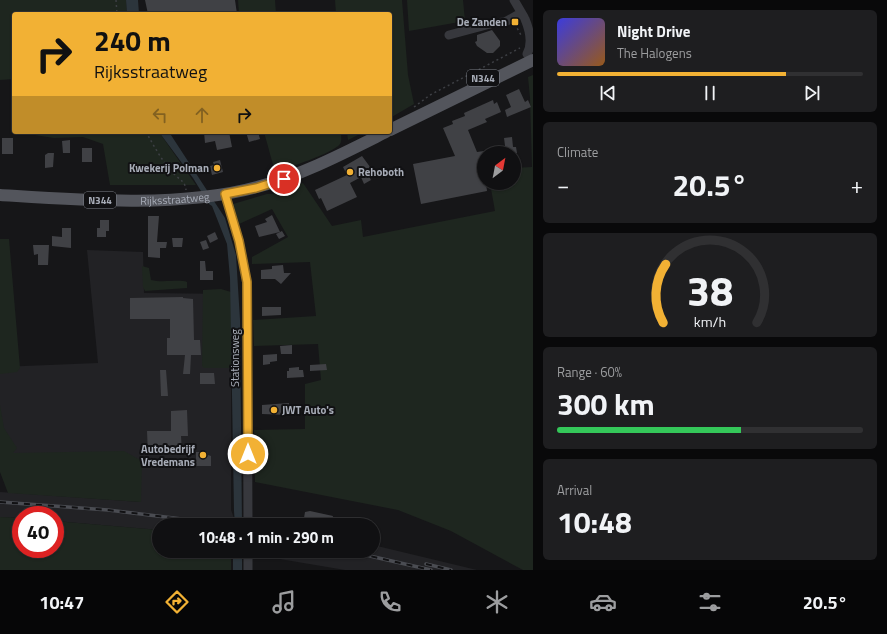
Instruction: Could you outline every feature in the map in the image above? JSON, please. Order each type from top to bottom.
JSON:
[{"type":"main road","name":"N344","points":[[392,129],[435,107],[455,94],[531,55]]},
{"type":"main road","name":"Rijksstraatweg","points":[[0,195],[61,199],[162,200],[220,194],[256,188],[284,179],[348,151],[382,134]]},
{"type":"street","points":[[514,0],[532,35],[531,55]]},
{"type":"street","points":[[449,35],[494,23],[505,22],[523,16]]},
{"type":"street","name":"Stationsweg","points":[[220,194],[239,241],[247,282],[248,518]]},
{"type":"street","points":[[248,558],[248,570]]},
{"type":"path","points":[[116,0],[117,12]]},
{"type":"path","points":[[410,110],[430,95],[532,35]]},
{"type":"path","points":[[147,134],[164,162],[175,176],[184,183],[186,190]]},
{"type":"shaded area","points":[[0,0],[126,0],[127,12],[12,12],[12,79],[0,80]]},
{"type":"shaded area","points":[[126,0],[138,0],[139,12],[127,12]]},
{"type":"shaded area","points":[[238,0],[275,0],[276,12],[239,12]]},
{"type":"shaded area","points":[[335,0],[402,0],[408,75],[414,104],[392,117],[392,12],[336,12]]},
{"type":"shaded area","points":[[407,0],[463,0],[465,21],[409,31]]},
{"type":"shaded area","points":[[533,75],[533,570],[523,570],[451,531],[398,510],[255,482],[254,430],[305,429],[305,384],[321,380],[318,344],[254,346],[253,320],[316,316],[310,262],[252,264],[252,257],[288,237],[272,209],[239,224],[233,204],[267,194],[272,194],[303,183],[332,226],[361,220],[363,237],[495,211],[491,190],[521,190],[521,168],[532,167],[528,77]]},
{"type":"shaded area","points":[[28,134],[160,134],[196,185],[110,185],[103,144],[83,137],[54,138]]},
{"type":"shaded area","points":[[160,134],[170,134],[225,218],[236,255],[240,320],[242,518],[234,518],[234,511],[230,278],[227,244],[212,206],[209,204],[193,178]]},
{"type":"shaded area","points":[[265,134],[341,134],[340,144],[336,148],[310,160],[275,172]]},
{"type":"shaded area","points":[[347,134],[360,134],[348,140]]},
{"type":"shaded area","points":[[0,239],[9,239],[20,368],[17,372],[0,374]]},
{"type":"shaded area","points":[[87,250],[143,252],[144,293],[231,294],[231,510],[234,518],[152,518],[152,529],[64,522],[64,506],[12,506],[12,518],[0,517],[0,492],[141,502],[0,455],[0,367],[98,363]]},
{"type":"shaded area","points":[[142,266],[149,268],[151,280],[184,281],[187,282],[187,288],[145,291],[143,287]]},
{"type":"shaded area","points":[[221,289],[231,292],[232,368],[204,368],[202,366],[203,290]]},
{"type":"shaded area","points":[[0,405],[4,428],[17,448],[13,453],[124,451],[142,461],[141,502],[8,493],[0,472]]},
{"type":"shaded area","points":[[0,517],[12,518],[12,558],[64,558],[64,522],[152,529],[152,558],[231,558],[231,570],[0,570]]},
{"type":"shaded area","points":[[380,547],[477,570],[345,570],[274,558],[380,558]]},
{"type":"shaded area","points":[[233,558],[242,558],[242,570],[233,570]]},
{"type":"building","points":[[145,0],[235,0],[237,12],[148,12]]},
{"type":"building","points":[[492,30],[500,41],[500,46],[493,53],[487,53],[477,46],[475,42],[477,41],[477,35]]},
{"type":"building","points":[[519,89],[525,102],[528,100],[531,107],[507,117],[505,110],[511,107],[506,95]]},
{"type":"building","points":[[493,100],[494,104],[497,102],[501,112],[485,119],[487,122],[468,130],[477,152],[477,190],[487,191],[421,204],[413,164],[455,156],[443,128],[453,124],[452,121],[465,116],[464,113]]},
{"type":"building","points":[[204,134],[229,134],[232,147],[217,150],[215,141],[205,143]]},
{"type":"building","points":[[247,134],[259,134],[260,139],[249,142]]},
{"type":"building","points":[[512,137],[513,146],[505,146],[504,138]]},
{"type":"building","points":[[2,138],[13,138],[13,154],[2,154]]},
{"type":"building","points":[[70,140],[70,153],[63,153],[62,141]]},
{"type":"building","points":[[82,148],[92,148],[92,162],[82,162]]},
{"type":"building","points":[[48,153],[54,153],[53,167],[45,168],[45,155]]},
{"type":"building","points":[[362,156],[373,171],[368,174],[371,180],[364,184],[361,177],[350,183],[357,197],[327,211],[321,198],[319,199],[315,190],[347,175],[343,167]]},
{"type":"building","points":[[220,160],[223,172],[212,175],[210,166],[214,165],[213,162]]},
{"type":"building","points":[[272,215],[280,232],[259,237],[255,226],[267,222],[265,219]]},
{"type":"building","points":[[148,216],[159,216],[157,242],[167,242],[166,248],[160,248],[160,258],[148,257]]},
{"type":"building","points":[[100,220],[109,220],[109,231],[106,231],[106,237],[97,237],[97,228],[100,228]]},
{"type":"building","points":[[62,228],[71,228],[71,248],[52,246],[52,236],[62,237]]},
{"type":"building","points":[[282,231],[285,236],[279,239],[276,234]]},
{"type":"building","points":[[215,232],[218,239],[210,243],[207,236]]},
{"type":"building","points":[[172,238],[183,238],[182,247],[173,247]]},
{"type":"building","points":[[206,240],[209,248],[203,250],[200,242]]},
{"type":"building","points":[[33,245],[49,245],[48,265],[38,265],[38,254],[34,255]]},
{"type":"building","points":[[200,261],[205,261],[206,271],[213,271],[213,280],[200,280]]},
{"type":"building","points":[[283,265],[284,273],[291,273],[281,284],[275,279],[261,279],[261,270],[272,269],[272,266]]},
{"type":"building","points":[[183,297],[193,299],[194,340],[200,340],[201,355],[191,355],[190,374],[183,374],[185,355],[167,355],[167,338],[170,338],[170,319],[130,319],[130,298]]},
{"type":"building","points":[[262,307],[281,307],[281,315],[262,316]]},
{"type":"building","points":[[292,345],[292,354],[281,354],[280,346]]},
{"type":"building","points":[[277,354],[277,361],[263,365],[263,355]]},
{"type":"building","points":[[326,364],[327,370],[310,371],[310,365]]},
{"type":"building","points":[[299,367],[299,370],[303,370],[304,377],[287,378],[287,371],[289,371],[289,368]]},
{"type":"building","points":[[160,370],[166,370],[168,396],[161,396]]},
{"type":"building","points":[[200,373],[214,373],[215,384],[200,384]]},
{"type":"building","points":[[289,403],[289,415],[262,414],[262,405]]},
{"type":"building","points":[[187,410],[188,436],[181,436],[182,453],[148,454],[147,431],[171,431],[171,411]]},
{"type":"building","points":[[196,452],[207,452],[208,455],[211,456],[211,466],[196,466]]},
{"type":"building","points":[[310,511],[333,516],[333,518],[304,518],[305,512]]},
{"type":"railway","points":[[0,502],[108,510],[174,518]]},
{"type":"railway","points":[[379,558],[431,570]]},
{"type":"railway","points":[[426,564],[451,570]]},
{"type":"place","name":"De Zanden","points":[[515,22]]},
{"type":"place","name":"Kwekerij Polman","points":[[217,168]]},
{"type":"place","name":"Rehoboth","points":[[350,172]]},
{"type":"place","name":"JWT Auto's","points":[[274,410]]},
{"type":"place","name":"Autobedrijf Vredemans","points":[[203,455]]},
{"type":"route","points":[[248,454],[247,282],[239,241],[225,194],[256,188],[284,179]]}]
